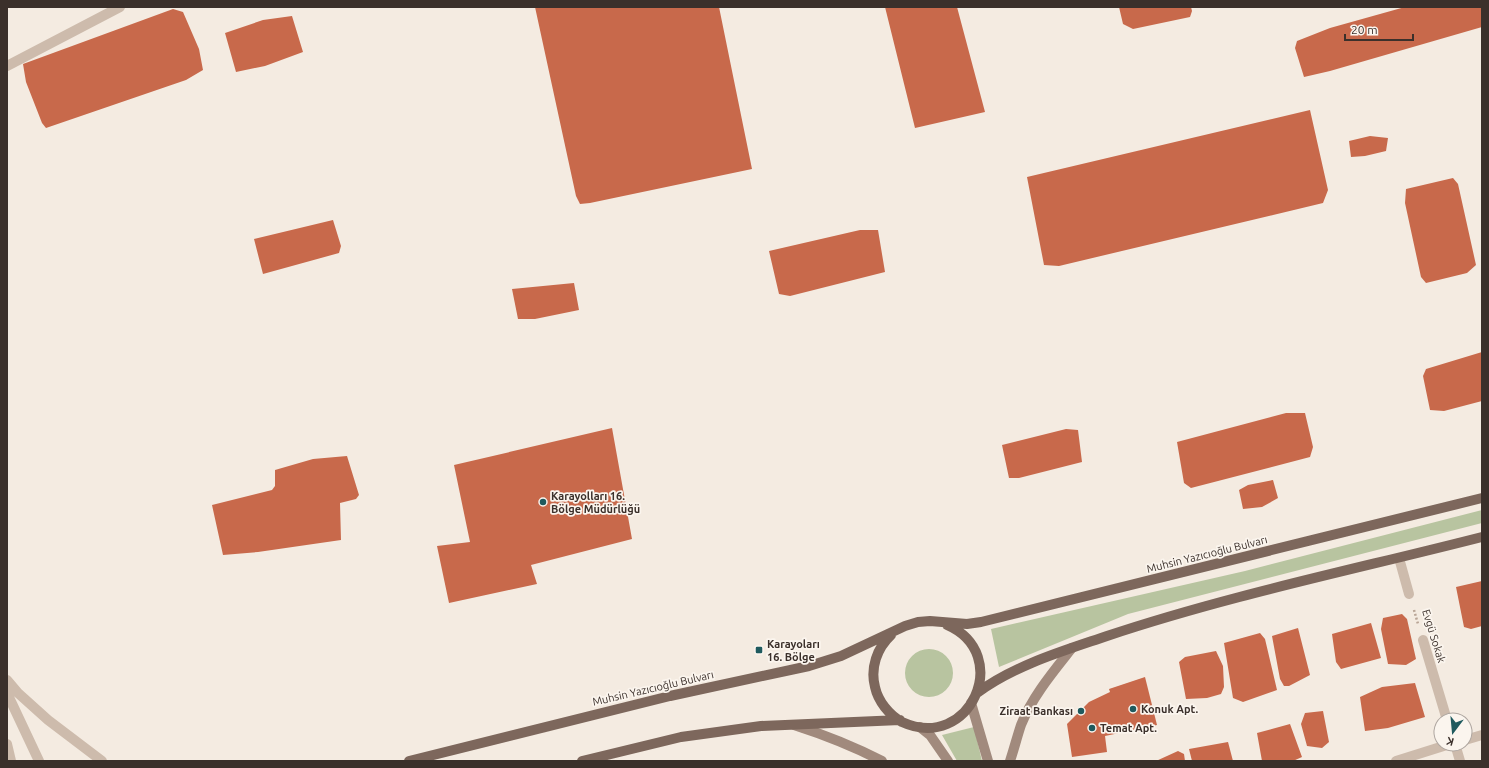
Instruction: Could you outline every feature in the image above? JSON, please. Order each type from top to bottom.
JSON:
[{"type":"main road","name":"Muhsin Yazıcıoğlu Bulvarı","points":[[409,761],[670,696],[809,666],[841,656],[899,629],[918,622],[967,624],[981,622],[1482,498]]},
{"type":"main road","name":"Muhsin Yazıcıoğlu Bulvarı","points":[[977,693],[997,679],[1030,664],[1136,626],[1259,591],[1482,537]]},
{"type":"main road","name":"Muhsin Yazıcıoğlu Bulvarı","points":[[899,629],[890,636],[879,651],[875,663],[875,687],[879,698],[886,708],[900,720],[920,727],[937,727],[949,723],[964,712],[971,703],[977,693],[980,681],[980,669],[978,657],[965,636],[955,629],[937,622]]},
{"type":"main road","points":[[1010,761],[1021,726],[1031,704],[1072,648]]},
{"type":"main road","points":[[971,703],[988,761]]},
{"type":"main road","name":"Muhsin Yazıcıoğlu Bulvarı","points":[[582,761],[681,737],[761,726],[900,720]]},
{"type":"main road","points":[[792,724],[846,744],[882,761]]},
{"type":"main road","points":[[920,727],[930,735],[948,761]]},
{"type":"street","points":[[7,66],[120,7]]},
{"type":"street","points":[[1399,558],[1409,594]]},
{"type":"street","name":"Evgü Sokak","points":[[1423,640],[1445,712]]},
{"type":"street","points":[[7,680],[18,694],[48,720],[102,761]]},
{"type":"street","points":[[7,693],[39,761]]},
{"type":"street","points":[[7,744],[11,761]]},
{"type":"street","points":[[1396,761],[1433,749]]},
{"type":"path","name":"Evgü Sokak","points":[[1409,594],[1423,640]]},
{"type":"green space","points":[[1482,510],[1482,523],[1128,614],[999,667],[991,629],[1245,571]]},
{"type":"green space","points":[[929,649],[938,651],[946,656],[951,664],[953,673],[951,682],[946,690],[938,695],[929,697],[920,695],[912,690],[907,682],[905,673],[907,664],[912,656],[920,651]]},
{"type":"green space","points":[[974,727],[982,761],[957,761],[942,735]]},
{"type":"building","points":[[535,7],[719,7],[752,169],[580,204],[576,196]]},
{"type":"building","points":[[885,7],[957,7],[985,112],[915,128]]},
{"type":"building","points":[[1119,7],[1191,7],[1192,11],[1190,17],[1133,29],[1123,24]]},
{"type":"building","points":[[1405,7],[1482,7],[1482,27],[1330,71],[1304,77],[1295,48],[1297,41],[1330,28]]},
{"type":"building","points":[[173,9],[183,12],[199,49],[203,70],[186,80],[46,128],[42,123],[26,82],[23,64]]},
{"type":"building","points":[[292,16],[303,52],[265,66],[236,72],[225,33],[263,20]]},
{"type":"building","points":[[1310,110],[1328,190],[1323,203],[1059,266],[1044,265],[1027,177]]},
{"type":"building","points":[[1370,136],[1388,138],[1386,151],[1365,156],[1351,157],[1349,141]]},
{"type":"building","points":[[1453,178],[1458,184],[1476,265],[1467,273],[1426,283],[1421,277],[1405,203],[1406,189]]},
{"type":"building","points":[[333,220],[341,246],[339,253],[263,274],[254,239]]},
{"type":"building","points":[[860,230],[878,230],[885,272],[790,296],[779,294],[769,251]]},
{"type":"building","points":[[574,283],[579,310],[535,319],[518,319],[512,289]]},
{"type":"building","points":[[1482,352],[1482,401],[1444,411],[1430,410],[1423,376],[1426,369]]},
{"type":"building","points":[[1286,413],[1305,413],[1313,447],[1310,457],[1191,488],[1184,483],[1177,442]]},
{"type":"building","name":"Karayolları 16. Bölge Müdürlüğü","points":[[612,428],[632,539],[531,565],[537,584],[449,603],[437,546],[470,542],[454,465]]},
{"type":"building","points":[[1066,429],[1078,430],[1082,462],[1019,478],[1009,478],[1002,445]]},
{"type":"building","points":[[347,456],[359,495],[356,499],[340,503],[341,540],[258,552],[223,555],[212,505],[272,490],[275,486],[275,470],[313,459]]},
{"type":"building","points":[[1273,480],[1278,498],[1262,507],[1243,509],[1239,490],[1248,485]]},
{"type":"building","points":[[1482,581],[1482,626],[1471,629],[1464,627],[1456,587]]},
{"type":"building","points":[[1402,614],[1407,619],[1416,659],[1406,665],[1388,664],[1381,629],[1383,618]]},
{"type":"building","points":[[1371,623],[1381,658],[1341,669],[1336,662],[1332,634]]},
{"type":"building","points":[[1298,628],[1310,675],[1289,686],[1284,686],[1280,679],[1272,636]]},
{"type":"building","points":[[1260,633],[1265,639],[1277,690],[1243,702],[1233,698],[1224,643]]},
{"type":"building","points":[[1216,651],[1223,666],[1224,687],[1221,694],[1207,698],[1186,699],[1179,662],[1185,657]]},
{"type":"building","points":[[1145,677],[1157,725],[1105,736],[1107,752],[1072,757],[1067,724],[1089,702],[1110,692],[1109,689]]},
{"type":"building","points":[[1415,683],[1425,717],[1388,728],[1365,731],[1360,697],[1382,687]]},
{"type":"building","points":[[1323,711],[1329,742],[1322,748],[1307,746],[1301,724],[1305,713]]},
{"type":"building","points":[[1290,724],[1302,757],[1293,761],[1262,761],[1257,733]]},
{"type":"building","points":[[1228,742],[1233,761],[1192,761],[1189,749]]},
{"type":"building","points":[[1178,751],[1184,754],[1185,761],[1156,761]]},
{"type":"place","name":"Karayolları 16. Bölge Müdürlüğü","points":[[543,502]]},
{"type":"place","name":"Karayoları 16. Bölge","points":[[759,650]]},
{"type":"place","name":"Konuk Apt.","points":[[1133,709]]},
{"type":"place","name":"Ziraat Bankası","points":[[1081,711]]},
{"type":"place","name":"Temat Apt.","points":[[1092,728]]}]
